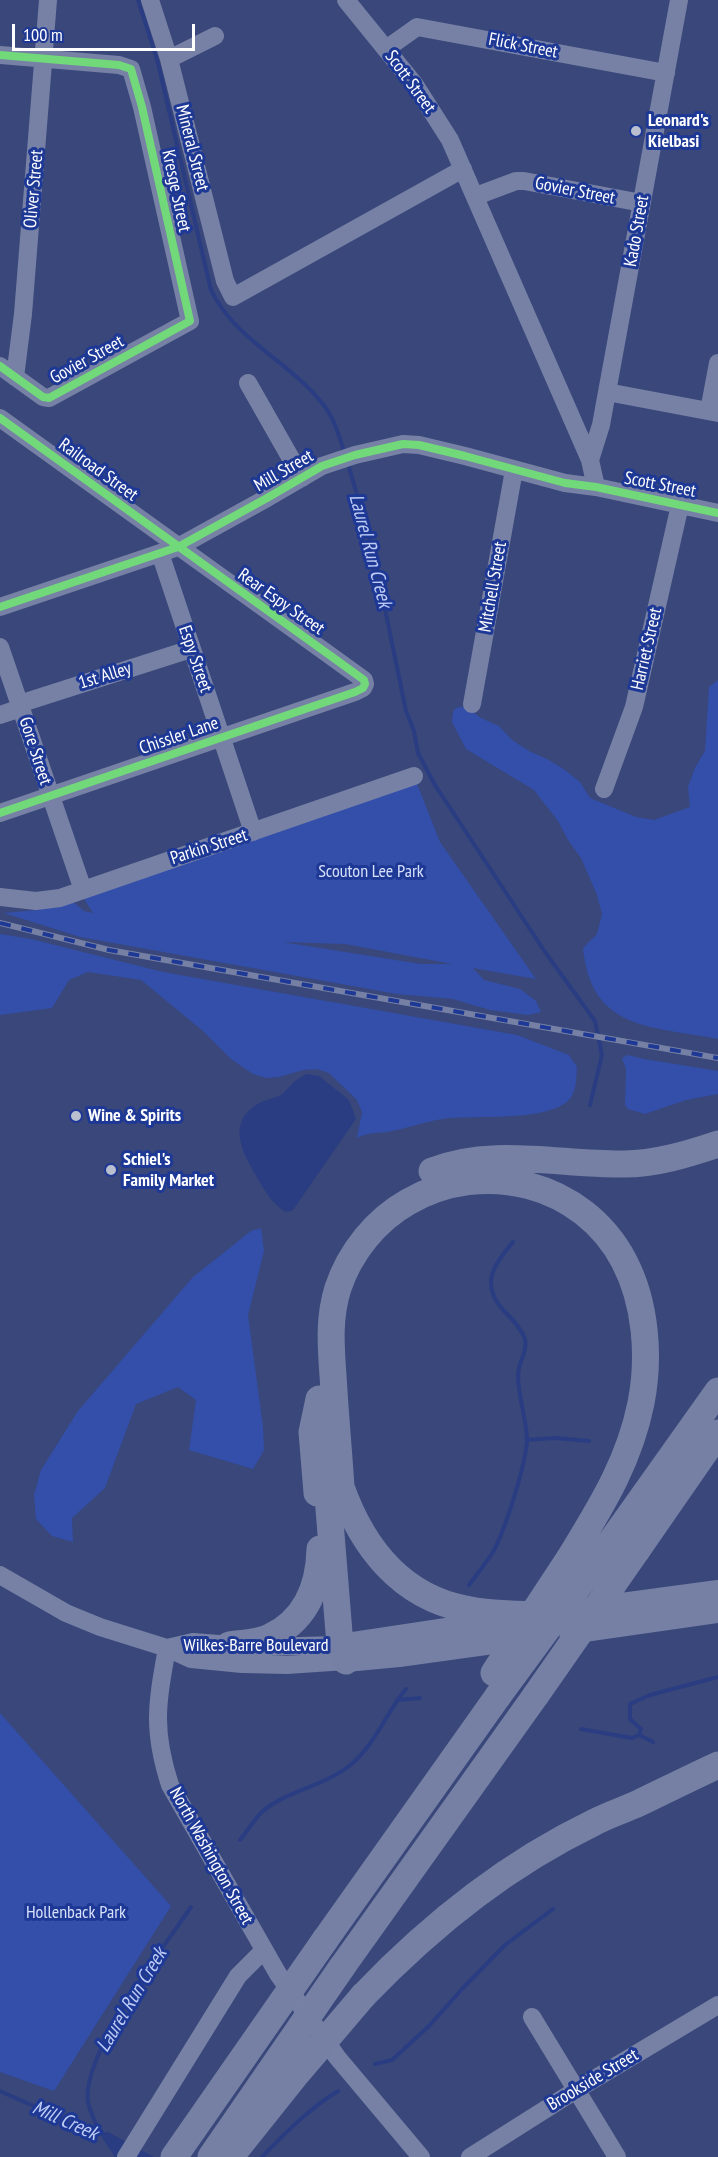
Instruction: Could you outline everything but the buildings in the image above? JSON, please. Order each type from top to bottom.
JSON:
[{"type":"highway","points":[[347,1650],[319,1399],[315,1321],[317,1303],[326,1277],[347,1241],[369,1215],[413,1180],[439,1168],[474,1160],[639,1163],[681,1155],[718,1144]]},
{"type":"highway","points":[[174,2157],[333,1929],[490,1693],[610,1490],[629,1446],[641,1401],[644,1379],[643,1322],[634,1283],[609,1238],[580,1210],[546,1191],[512,1181],[487,1180],[447,1184],[416,1197],[389,1214],[371,1232],[356,1252],[338,1288],[331,1328],[341,1486],[347,1650]]},
{"type":"highway","points":[[490,1693],[600,1557],[718,1391]]},
{"type":"highway","points":[[230,1645],[270,1637],[289,1625],[307,1605],[313,1593],[320,1560],[320,1526],[312,1432],[319,1399]]},
{"type":"highway","points":[[211,2157],[718,1433]]},
{"type":"highway","points":[[341,1486],[349,1509],[369,1545],[392,1571],[412,1586],[439,1601],[465,1609],[543,1615]]},
{"type":"highway","points":[[665,1790],[718,1760]]},
{"type":"highway","points":[[230,2157],[363,1996],[447,1917],[533,1856],[582,1828],[718,1765]]},
{"type":"main road","name":"Wilkes-Barre Boulevard","points":[[347,1650],[543,1615],[718,1591]]},
{"type":"main road","name":"Wilkes-Barre Boulevard","points":[[347,1650],[399,1656],[718,1612]]},
{"type":"street","name":"Oliver Street","points":[[15,377],[23,314],[48,0]]},
{"type":"street","name":"Mineral Street","points":[[150,0],[169,59],[225,281],[233,297],[463,169]]},
{"type":"street","name":"Scott Street","points":[[346,0],[428,103],[450,140],[590,460],[596,487],[718,513]]},
{"type":"street","name":"Kado Street","points":[[590,460],[601,425],[679,0]]},
{"type":"street","name":"Flick Street","points":[[386,49],[417,27],[666,73]]},
{"type":"street","points":[[169,59],[215,36]]},
{"type":"street","points":[[0,55],[44,58]]},
{"type":"street","name":"Kresge Street","points":[[44,58],[119,65],[131,69],[135,75],[190,321]]},
{"type":"street","name":"Govier Street","points":[[476,196],[495,187],[524,181],[642,203]]},
{"type":"street","name":"Govier Street","points":[[0,366],[43,397],[49,398],[190,321]]},
{"type":"street","points":[[607,392],[714,412],[718,363]]},
{"type":"street","points":[[248,384],[302,478]]},
{"type":"street","name":"Railroad Street","points":[[0,418],[178,547]]},
{"type":"street","name":"Mill Street","points":[[0,607],[178,547],[334,461],[388,446],[411,444],[565,483],[596,487]]},
{"type":"street","name":"Mitchell Street","points":[[472,704],[514,470]]},
{"type":"street","name":"Harriet Street","points":[[604,789],[634,706],[680,505]]},
{"type":"street","name":"Rear Espy Street","points":[[178,547],[364,680],[365,684]]},
{"type":"street","name":"Espy Street","points":[[160,553],[254,832]]},
{"type":"street","name":"Gore Street","points":[[0,647],[83,890]]},
{"type":"street","name":"1st Alley","points":[[0,715],[20,706],[192,649]]},
{"type":"street","name":"Chissler Lane","points":[[0,813],[356,692],[365,684]]},
{"type":"street","name":"Parkin Street","points":[[0,897],[48,901],[414,776]]},
{"type":"street","points":[[0,1575],[66,1613],[100,1627],[167,1648]]},
{"type":"street","name":"Wilkes-Barre Boulevard","points":[[167,1648],[193,1642],[347,1650]]},
{"type":"street","name":"Wilkes-Barre Boulevard","points":[[167,1648],[191,1659],[242,1664],[287,1665],[347,1650]]},
{"type":"street","name":"North Washington Street","points":[[167,1648],[158,1695],[158,1741],[168,1778],[179,1801],[278,1974],[337,2057],[422,2157]]},
{"type":"street","points":[[126,2157],[238,1976],[264,1950]]},
{"type":"street","name":"Brookside Street","points":[[470,2157],[718,2005]]},
{"type":"street","points":[[532,2017],[618,2157]]},
{"type":"green space","points":[[718,680],[718,1039],[670,1031],[629,1020],[612,1010],[598,995],[588,975],[583,948],[597,934],[602,914],[597,895],[581,858],[558,821],[534,790],[466,749],[452,722],[456,708],[467,708],[481,718],[499,726],[512,740],[529,751],[565,770],[580,782],[590,798],[636,817],[654,820],[690,807],[688,787],[705,751],[709,687]]},
{"type":"green space","name":"Scouton Lee Park","points":[[414,776],[440,842],[536,979],[473,968],[484,980],[520,989],[536,1001],[541,1012],[528,1015],[490,1010],[453,999],[397,994],[80,937],[4,913],[37,910],[72,901],[84,911],[93,913],[83,897]],"holes":[[[282,942],[345,944],[452,964],[421,964]]]},
{"type":"green space","points":[[0,934],[31,939],[163,972],[517,1035],[569,1055],[577,1067],[575,1087],[571,1097],[564,1104],[540,1113],[443,1119],[392,1131],[366,1134],[357,1138],[362,1112],[357,1100],[329,1073],[317,1069],[303,1070],[266,1078],[253,1074],[231,1059],[203,1031],[141,980],[88,972],[69,980],[52,1008],[0,1015]]},
{"type":"green space","points":[[628,1055],[718,1071],[718,1094],[686,1100],[645,1114],[628,1109],[625,1105],[626,1069],[622,1058]]},
{"type":"green space","points":[[261,1228],[264,1251],[248,1315],[264,1450],[253,1469],[189,1450],[196,1400],[178,1387],[136,1404],[105,1488],[72,1518],[73,1542],[52,1536],[36,1519],[34,1495],[41,1470],[78,1411],[193,1277],[251,1231]]},
{"type":"green space","name":"Hollenback Park","points":[[0,1713],[171,1906],[54,2091],[0,2072]]},
{"type":"shaded area","points":[[306,1074],[319,1076],[349,1100],[356,1119],[293,1210],[286,1212],[267,1194],[249,1163],[241,1144],[240,1126],[249,1110],[259,1103],[281,1095]]},
{"type":"shaded area","points":[[108,2132],[154,2157],[115,2157],[99,2133]]},
{"type":"waterway","name":"Laurel Run Creek","points":[[138,0],[157,59],[211,290],[234,323],[309,388],[322,403],[333,421],[345,454]]},
{"type":"waterway","name":"Laurel Run Creek","points":[[348,464],[372,546],[406,711],[414,731],[418,753],[435,785],[545,952],[595,1021],[602,1055],[590,1105]]},
{"type":"waterway","name":"Laurel Run Creek","points":[[469,1585],[498,1542],[515,1496],[526,1449],[527,1438],[518,1375],[526,1343],[518,1327],[496,1300],[491,1282],[492,1274],[500,1258],[513,1242]]},
{"type":"waterway","points":[[527,1440],[554,1438],[589,1441]]},
{"type":"waterway","points":[[581,1729],[632,1738],[639,1735],[641,1729],[630,1719],[630,1704],[650,1695],[718,1677]]},
{"type":"waterway","name":"Laurel Run Creek","points":[[240,1840],[260,1814],[272,1804],[335,1775],[355,1761],[364,1752],[406,1689]]},
{"type":"waterway","points":[[397,1700],[420,1698]]},
{"type":"waterway","points":[[639,1735],[653,1742]]},
{"type":"waterway","name":"Laurel Run Creek","points":[[99,2133],[88,2102],[89,2082],[97,2057],[126,2002],[191,1907]]},
{"type":"waterway","points":[[375,2064],[392,2060],[429,2026],[505,1945],[553,1909]]},
{"type":"waterway","name":"Mill Creek","points":[[0,2091],[63,2119],[85,2133],[99,2133]]},
{"type":"waterway","points":[[262,2157],[308,2113],[338,2091]]},
{"type":"railway","points":[[0,923],[109,950],[718,1058]]},
{"type":"cycle path","points":[[0,55],[119,65],[131,69],[142,107],[190,321],[49,398],[43,397],[0,366]]},
{"type":"cycle path","points":[[0,418],[364,680],[365,684],[363,688],[355,692],[0,813]]},
{"type":"cycle path","points":[[0,607],[178,547],[322,466],[355,455],[403,444],[419,445],[465,456],[565,483],[596,487],[718,513]]},
{"type":"place","name":"Leonard's Kielbasi","points":[[636,131]]},
{"type":"place","name":"Wine & Spirits","points":[[76,1116]]},
{"type":"place","name":"Schiel's Family Market","points":[[111,1170]]}]
